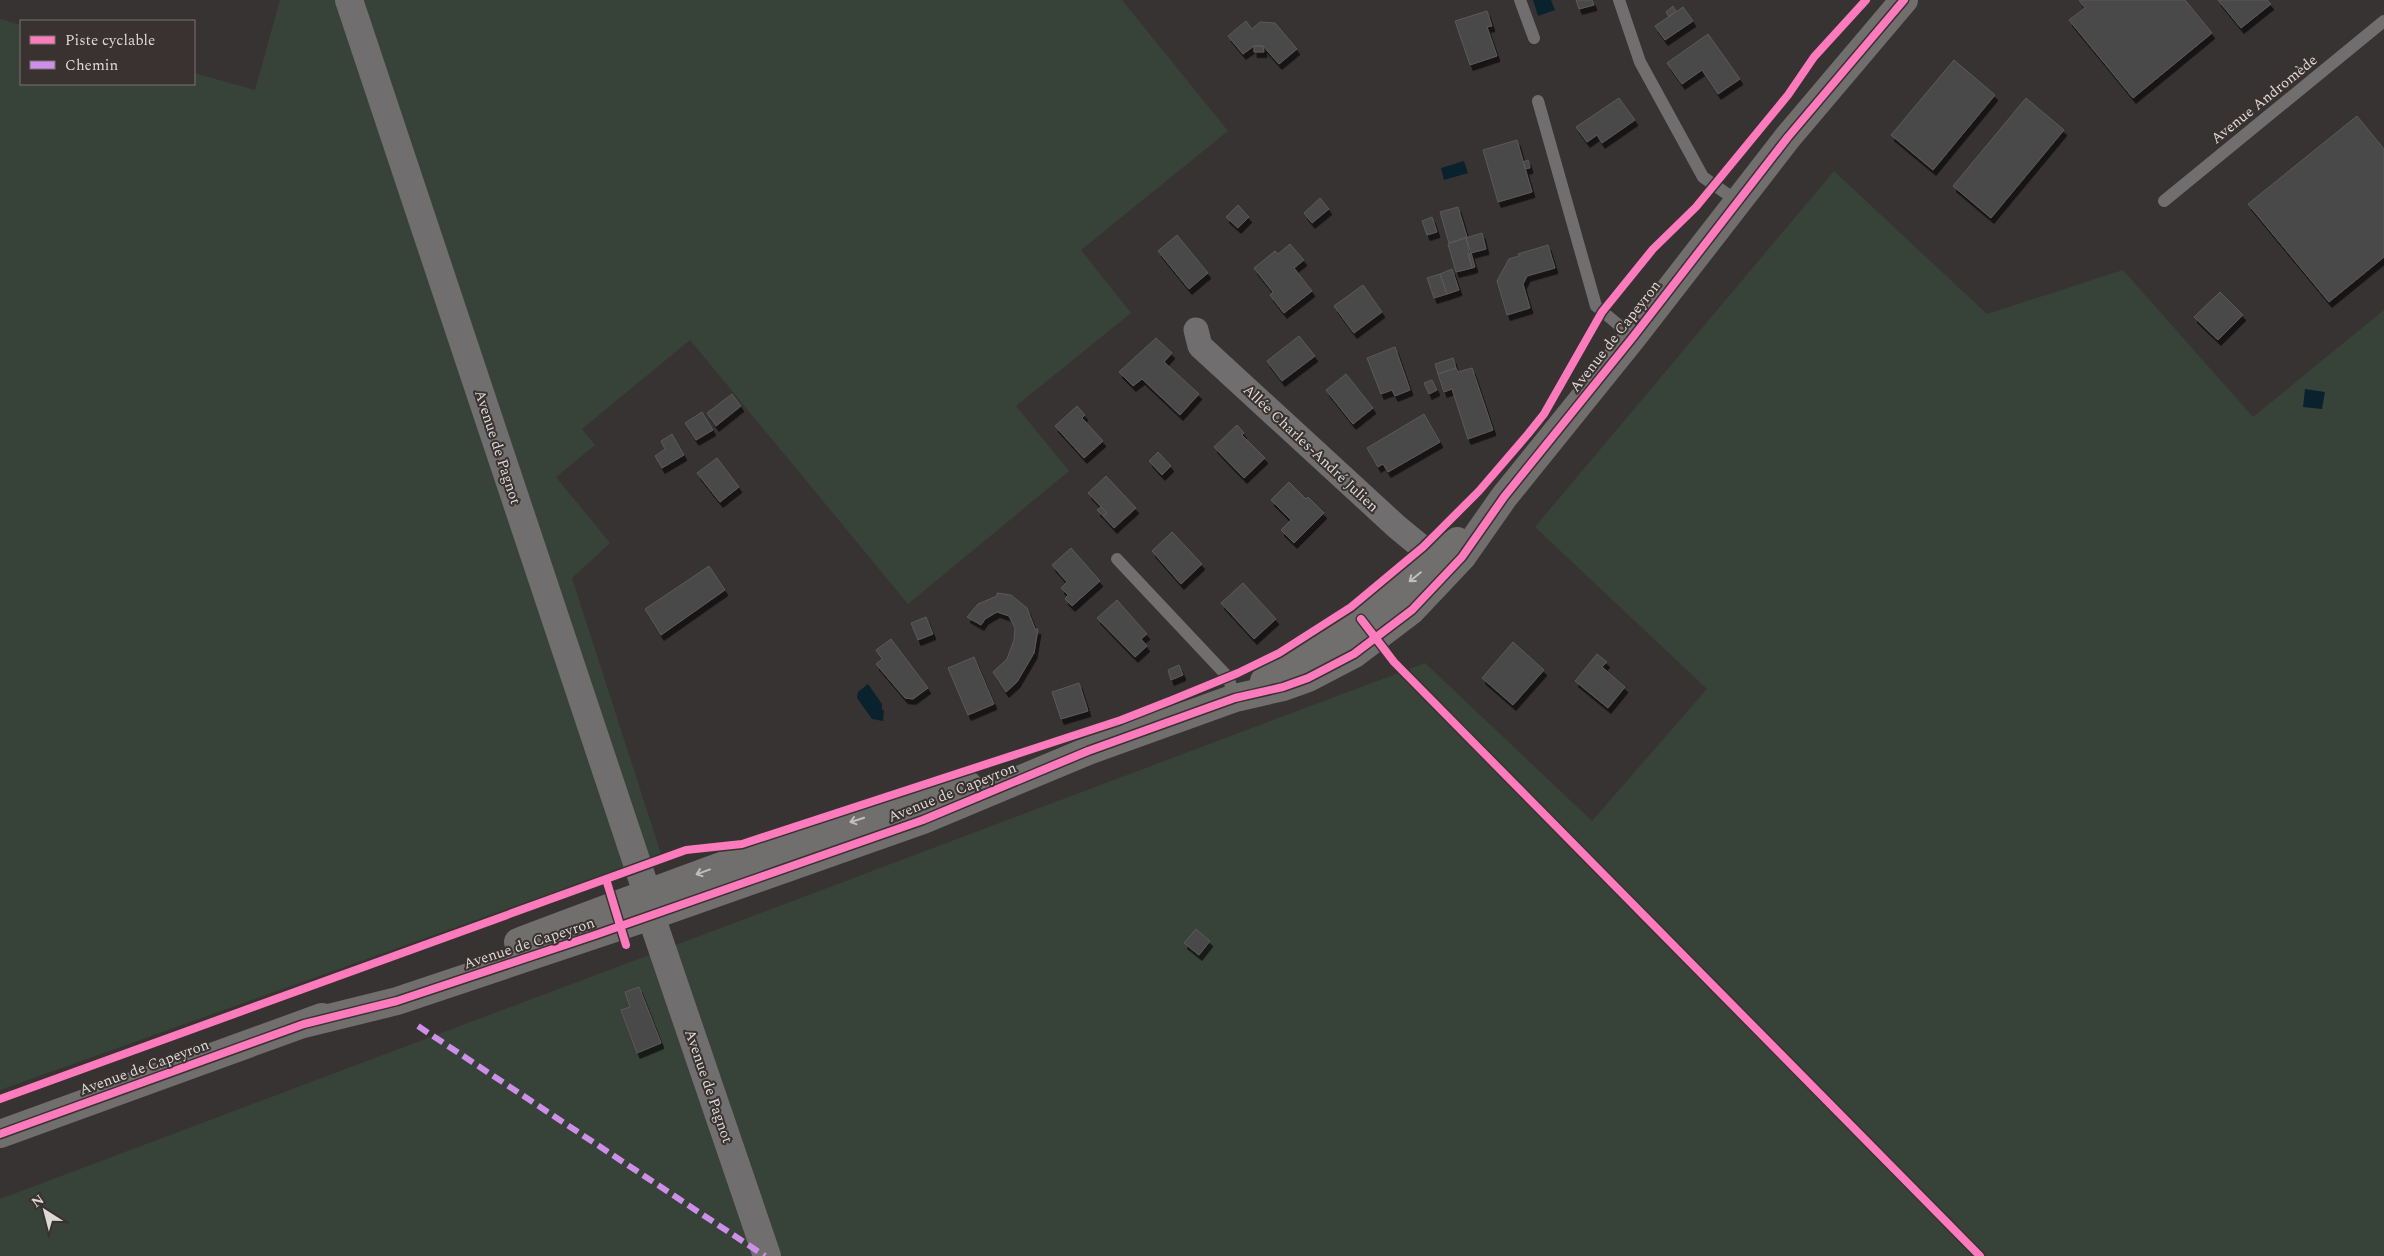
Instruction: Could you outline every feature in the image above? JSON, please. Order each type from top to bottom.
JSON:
[{"type":"main road","name":"Avenue de Capeyron","points":[[0,1134],[304,1024],[649,904],[752,854],[917,799],[1088,751],[1235,698],[1283,687],[1332,668],[1376,640],[1412,610],[1438,584],[1473,542],[1504,498],[1633,337],[1737,201],[1838,75],[1904,0]]},
{"type":"main road","name":"Avenue de Capeyron","points":[[1235,698],[1278,673],[1352,624],[1436,560],[1504,498]]},
{"type":"street","name":"Avenue de Pagnot","points":[[349,0],[767,1256]]},
{"type":"street","name":"Allée Charles-André Julien","points":[[1196,330],[1200,346],[1396,527],[1436,560]]},
{"type":"lane","points":[[1520,0],[1534,38]]},
{"type":"lane","points":[[1619,0],[1640,62],[1703,177],[1737,201]]},
{"type":"lane","name":"Avenue Andromède","points":[[2164,201],[2384,21]]},
{"type":"lane","points":[[1538,101],[1596,306],[1633,337]]},
{"type":"lane","points":[[1117,559],[1228,678],[1235,698]]},
{"type":"green space","points":[[280,0],[1122,0],[1228,131],[1081,250],[1131,313],[1016,406],[1069,471],[908,604],[690,340],[582,429],[595,445],[556,477],[610,543],[572,578],[661,854],[0,1090],[0,19],[20,25],[20,85],[195,85],[195,73],[255,90]]},
{"type":"green space","points":[[1834,171],[1987,314],[2123,270],[2253,417],[2384,310],[2384,1256],[0,1256],[0,1199],[1425,663],[1592,821],[1707,689],[1535,527]]},
{"type":"water","points":[[1533,0],[1551,0],[1555,10],[1538,16]]},
{"type":"water","points":[[1464,161],[1468,173],[1444,180],[1441,168]]},
{"type":"water","points":[[2305,389],[2325,392],[2322,409],[2303,407]]},
{"type":"water","points":[[868,684],[882,704],[882,710],[884,710],[883,721],[872,719],[857,698],[858,692]]},
{"type":"building","points":[[1576,0],[1592,0],[1594,5],[1579,9]]},
{"type":"building","points":[[2079,0],[2185,0],[2212,33],[2133,98],[2069,20],[2085,8]]},
{"type":"building","points":[[2218,0],[2267,0],[2271,4],[2241,28]]},
{"type":"building","points":[[1673,6],[1676,11],[1669,17],[1666,12]]},
{"type":"building","points":[[1683,7],[1693,21],[1665,40],[1655,26]]},
{"type":"building","points":[[1487,11],[1492,26],[1487,27],[1497,56],[1470,65],[1455,21]]},
{"type":"building","points":[[1246,21],[1252,29],[1260,22],[1275,23],[1297,49],[1279,64],[1263,46],[1254,46],[1243,54],[1228,36]]},
{"type":"building","points":[[1708,34],[1740,79],[1718,94],[1702,70],[1682,84],[1667,63]]},
{"type":"building","points":[[1254,46],[1263,46],[1264,52],[1254,52]]},
{"type":"building","points":[[1954,60],[1995,95],[1933,170],[1891,135]]},
{"type":"building","points":[[1619,98],[1635,120],[1602,143],[1597,135],[1587,142],[1576,127]]},
{"type":"building","points":[[2026,98],[2064,130],[1991,218],[1953,186]]},
{"type":"building","points":[[2357,116],[2384,149],[2384,257],[2329,302],[2248,204]]},
{"type":"building","points":[[1517,140],[1532,192],[1498,202],[1483,150]]},
{"type":"building","points":[[1528,160],[1530,168],[1525,169],[1523,162]]},
{"type":"building","points":[[1320,198],[1329,209],[1312,223],[1304,213]]},
{"type":"building","points":[[1238,205],[1249,217],[1238,228],[1226,217]]},
{"type":"building","points":[[1458,207],[1467,237],[1449,243],[1440,212]]},
{"type":"building","points":[[1432,217],[1437,232],[1427,235],[1422,221]]},
{"type":"building","points":[[1482,233],[1486,249],[1471,253],[1466,238]]},
{"type":"building","points":[[1177,235],[1208,273],[1189,289],[1158,251]]},
{"type":"building","points":[[1466,238],[1472,268],[1456,272],[1448,244]]},
{"type":"building","points":[[1290,244],[1304,260],[1294,268],[1312,291],[1284,313],[1270,295],[1273,292],[1254,268],[1275,251],[1278,254]]},
{"type":"building","points":[[1548,245],[1555,268],[1527,276],[1523,284],[1530,308],[1507,315],[1497,281],[1509,259],[1519,256],[1518,254]]},
{"type":"building","points":[[1471,253],[1475,267],[1472,268],[1468,254]]},
{"type":"building","points":[[1452,269],[1459,290],[1447,294],[1440,274]]},
{"type":"building","points":[[1440,274],[1447,294],[1434,298],[1427,278]]},
{"type":"building","points":[[1363,285],[1382,312],[1354,333],[1334,306]]},
{"type":"building","points":[[2220,292],[2243,315],[2218,340],[2194,317]]},
{"type":"building","points":[[1299,336],[1315,356],[1282,381],[1267,361]]},
{"type":"building","points":[[1156,338],[1172,353],[1164,362],[1199,394],[1180,415],[1142,379],[1133,386],[1119,372]]},
{"type":"building","points":[[1395,347],[1410,390],[1395,396],[1392,390],[1381,394],[1367,358]]},
{"type":"building","points":[[1453,358],[1456,368],[1438,374],[1435,364]]},
{"type":"building","points":[[1456,368],[1458,372],[1472,368],[1493,430],[1468,439],[1452,389],[1444,392],[1438,374]]},
{"type":"building","points":[[1346,374],[1373,408],[1353,424],[1326,390]]},
{"type":"building","points":[[1432,380],[1437,390],[1429,394],[1424,383]]},
{"type":"building","points":[[732,394],[741,406],[716,426],[707,413]]},
{"type":"building","points":[[1077,406],[1085,415],[1082,418],[1103,441],[1084,458],[1055,426]]},
{"type":"building","points":[[702,412],[713,430],[696,440],[685,423]]},
{"type":"building","points":[[1424,414],[1440,442],[1388,472],[1383,464],[1378,467],[1367,448]]},
{"type":"building","points":[[1237,425],[1244,433],[1242,435],[1265,458],[1244,478],[1214,447]]},
{"type":"building","points":[[672,434],[684,455],[662,468],[655,456],[665,449],[661,441]]},
{"type":"building","points":[[1158,452],[1171,466],[1162,475],[1149,461]]},
{"type":"building","points":[[717,458],[739,487],[720,502],[697,473]]},
{"type":"building","points":[[1106,476],[1136,508],[1114,528],[1103,516],[1107,513],[1088,493]]},
{"type":"building","points":[[1289,482],[1324,513],[1294,543],[1281,530],[1291,520],[1271,500]]},
{"type":"building","points":[[1101,507],[1107,513],[1103,516],[1097,510]]},
{"type":"building","points":[[1172,532],[1202,564],[1181,584],[1152,551]]},
{"type":"building","points":[[1071,548],[1100,581],[1072,606],[1065,599],[1068,595],[1061,588],[1067,582],[1052,565]]},
{"type":"building","points":[[709,566],[725,590],[661,635],[645,609]]},
{"type":"building","points":[[1243,583],[1276,619],[1254,639],[1221,603]]},
{"type":"building","points":[[997,593],[1011,595],[1027,608],[1035,629],[1038,629],[1034,653],[1017,682],[1006,692],[993,672],[1007,659],[1014,640],[1015,628],[1009,616],[997,612],[985,619],[981,625],[967,617],[978,604],[997,596]]},
{"type":"building","points":[[1117,600],[1147,634],[1141,639],[1147,646],[1135,657],[1097,618]]},
{"type":"building","points":[[926,617],[933,634],[918,640],[911,623]]},
{"type":"building","points":[[891,639],[928,688],[913,699],[905,698],[876,664],[882,659],[876,650]]},
{"type":"building","points":[[1513,642],[1544,670],[1513,705],[1482,678]]},
{"type":"building","points":[[1597,654],[1607,662],[1602,667],[1625,687],[1608,708],[1575,681]]},
{"type":"building","points":[[974,657],[994,704],[968,715],[948,668]]},
{"type":"building","points":[[1179,665],[1183,675],[1171,680],[1168,670]]},
{"type":"building","points":[[1079,683],[1088,711],[1061,719],[1052,692]]},
{"type":"building","points":[[1196,929],[1210,941],[1199,955],[1184,943]]},
{"type":"building","points":[[639,987],[661,1043],[637,1053],[621,1010],[630,1007],[625,992]]},
{"type":"marked path","points":[[418,1026],[765,1256]]},
{"type":"cycle path","points":[[0,1099],[686,850],[742,844],[1121,720],[1238,673],[1279,653],[1351,607],[1423,547],[1479,491],[1544,414],[1602,312],[1653,249],[1696,207],[1788,95],[1814,57],[1866,0]]},
{"type":"cycle path","points":[[0,1134],[304,1024],[397,1001],[595,935],[923,820],[1088,751],[1235,698],[1283,687],[1308,678],[1354,654],[1412,610],[1462,557],[1504,497],[1633,337],[1788,137],[1904,0]]},
{"type":"cycle path","points":[[1361,619],[1394,662],[1980,1256]]},
{"type":"cycle path","points":[[606,879],[626,945]]}]
